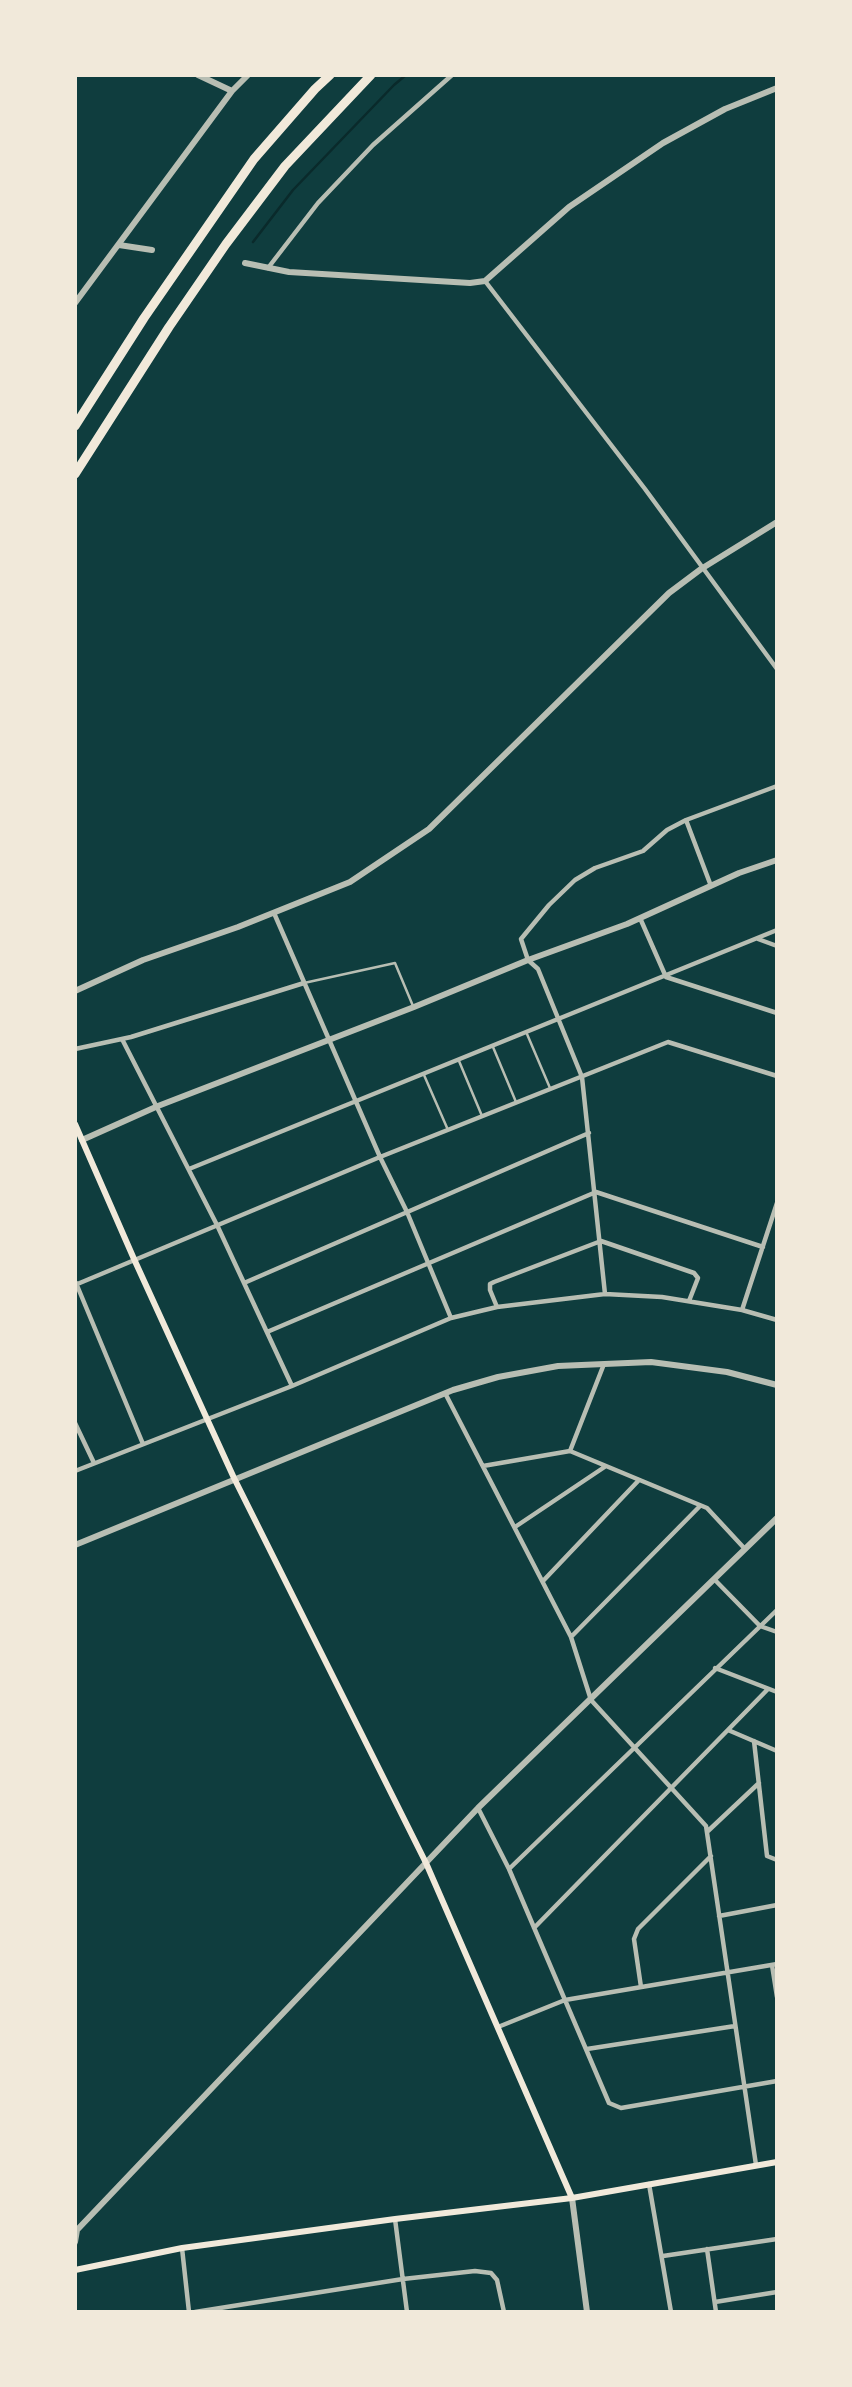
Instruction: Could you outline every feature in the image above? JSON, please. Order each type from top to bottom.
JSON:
[{"type":"highway","points":[[75,426],[144,318],[254,159],[314,89],[330,75]]},
{"type":"highway","points":[[75,474],[226,244],[285,166],[371,75]]},
{"type":"main road","points":[[75,1124],[234,1478],[426,1863],[572,2198]]},
{"type":"main road","points":[[75,2270],[182,2248],[572,2198],[777,2162]]},
{"type":"street","points":[[198,75],[232,91]]},
{"type":"street","points":[[75,303],[232,91],[248,75]]},
{"type":"street","points":[[268,268],[318,202],[373,145],[452,75]]},
{"type":"street","points":[[245,263],[289,272],[470,283],[485,281],[569,207],[663,143],[725,108],[777,88]]},
{"type":"street","points":[[119,245],[152,250]]},
{"type":"street","points":[[485,281],[645,489],[701,569],[777,669]]},
{"type":"street","points":[[75,990],[143,960],[351,882],[429,829],[669,593],[701,569],[777,522]]},
{"type":"street","points":[[605,1294],[582,1077],[538,969],[528,960],[521,939],[575,880],[595,868],[643,851],[667,830],[686,820],[777,786]]},
{"type":"street","points":[[686,820],[711,886]]},
{"type":"street","points":[[82,1140],[158,1106],[640,918],[777,860]]},
{"type":"street","points":[[274,913],[380,1157],[407,1212],[451,1318]]},
{"type":"street","points":[[640,918],[666,977],[777,1013]]},
{"type":"street","points":[[189,1169],[777,930]]},
{"type":"street","points":[[756,939],[777,946]]},
{"type":"street","points":[[75,1049],[122,1039],[304,983]]},
{"type":"street","points":[[122,1039],[217,1225],[292,1385]]},
{"type":"street","points":[[143,1444],[76,1284],[380,1157],[668,1042],[777,1076]]},
{"type":"street","points":[[244,1283],[589,1133]]},
{"type":"street","points":[[267,1332],[596,1192],[763,1247]]},
{"type":"street","points":[[742,1310],[777,1203]]},
{"type":"street","points":[[497,1307],[490,1284],[601,1241],[694,1273],[698,1278],[690,1301]]},
{"type":"street","points":[[75,1471],[292,1385],[451,1318],[497,1307],[605,1294],[690,1301],[742,1310],[777,1320]]},
{"type":"street","points":[[75,1545],[445,1393],[510,1375],[558,1366],[668,1363],[727,1372],[777,1385]]},
{"type":"street","points":[[570,1451],[604,1364]]},
{"type":"street","points":[[445,1393],[571,1637],[591,1700],[706,1826],[756,2165]]},
{"type":"street","points":[[75,1423],[94,1464]]},
{"type":"street","points":[[483,1466],[570,1451],[707,1508],[745,1549]]},
{"type":"street","points":[[514,1527],[606,1466]]},
{"type":"street","points":[[543,1581],[639,1480]]},
{"type":"street","points":[[571,1637],[701,1506]]},
{"type":"street","points":[[75,2242],[77,2230],[478,1808],[777,1518]]},
{"type":"street","points":[[714,1579],[760,1626],[777,1632]]},
{"type":"street","points":[[509,1869],[777,1610]]},
{"type":"street","points":[[715,1668],[777,1692]]},
{"type":"street","points":[[534,1928],[768,1689]]},
{"type":"street","points":[[728,1730],[777,1751]]},
{"type":"street","points":[[754,1741],[768,1856],[777,1860]]},
{"type":"street","points":[[707,1831],[759,1783]]},
{"type":"street","points":[[478,1808],[509,1869],[608,2103],[621,2108],[777,2081]]},
{"type":"street","points":[[641,1987],[634,1939],[638,1929],[710,1856]]},
{"type":"street","points":[[719,1916],[777,1905]]},
{"type":"street","points":[[498,2027],[565,2000],[774,1965],[777,1997]]},
{"type":"street","points":[[587,2049],[735,2026]]},
{"type":"street","points":[[649,2184],[671,2312]]},
{"type":"street","points":[[572,2198],[587,2311],[580,2312]]},
{"type":"street","points":[[395,2219],[407,2312]]},
{"type":"street","points":[[663,2256],[777,2239]]},
{"type":"street","points":[[182,2248],[189,2312]]},
{"type":"street","points":[[707,2249],[716,2312]]},
{"type":"street","points":[[195,2312],[403,2279],[475,2271],[491,2273],[496,2280],[504,2312]]},
{"type":"street","points":[[715,2302],[777,2292]]},
{"type":"lane","points":[[304,983],[395,962],[414,1007]]},
{"type":"lane","points":[[526,1032],[550,1088]]},
{"type":"lane","points":[[493,1046],[516,1102]]},
{"type":"lane","points":[[459,1060],[482,1116]]},
{"type":"lane","points":[[424,1075],[448,1130]]},
{"type":"waterway","points":[[253,242],[293,190],[406,75]]}]
